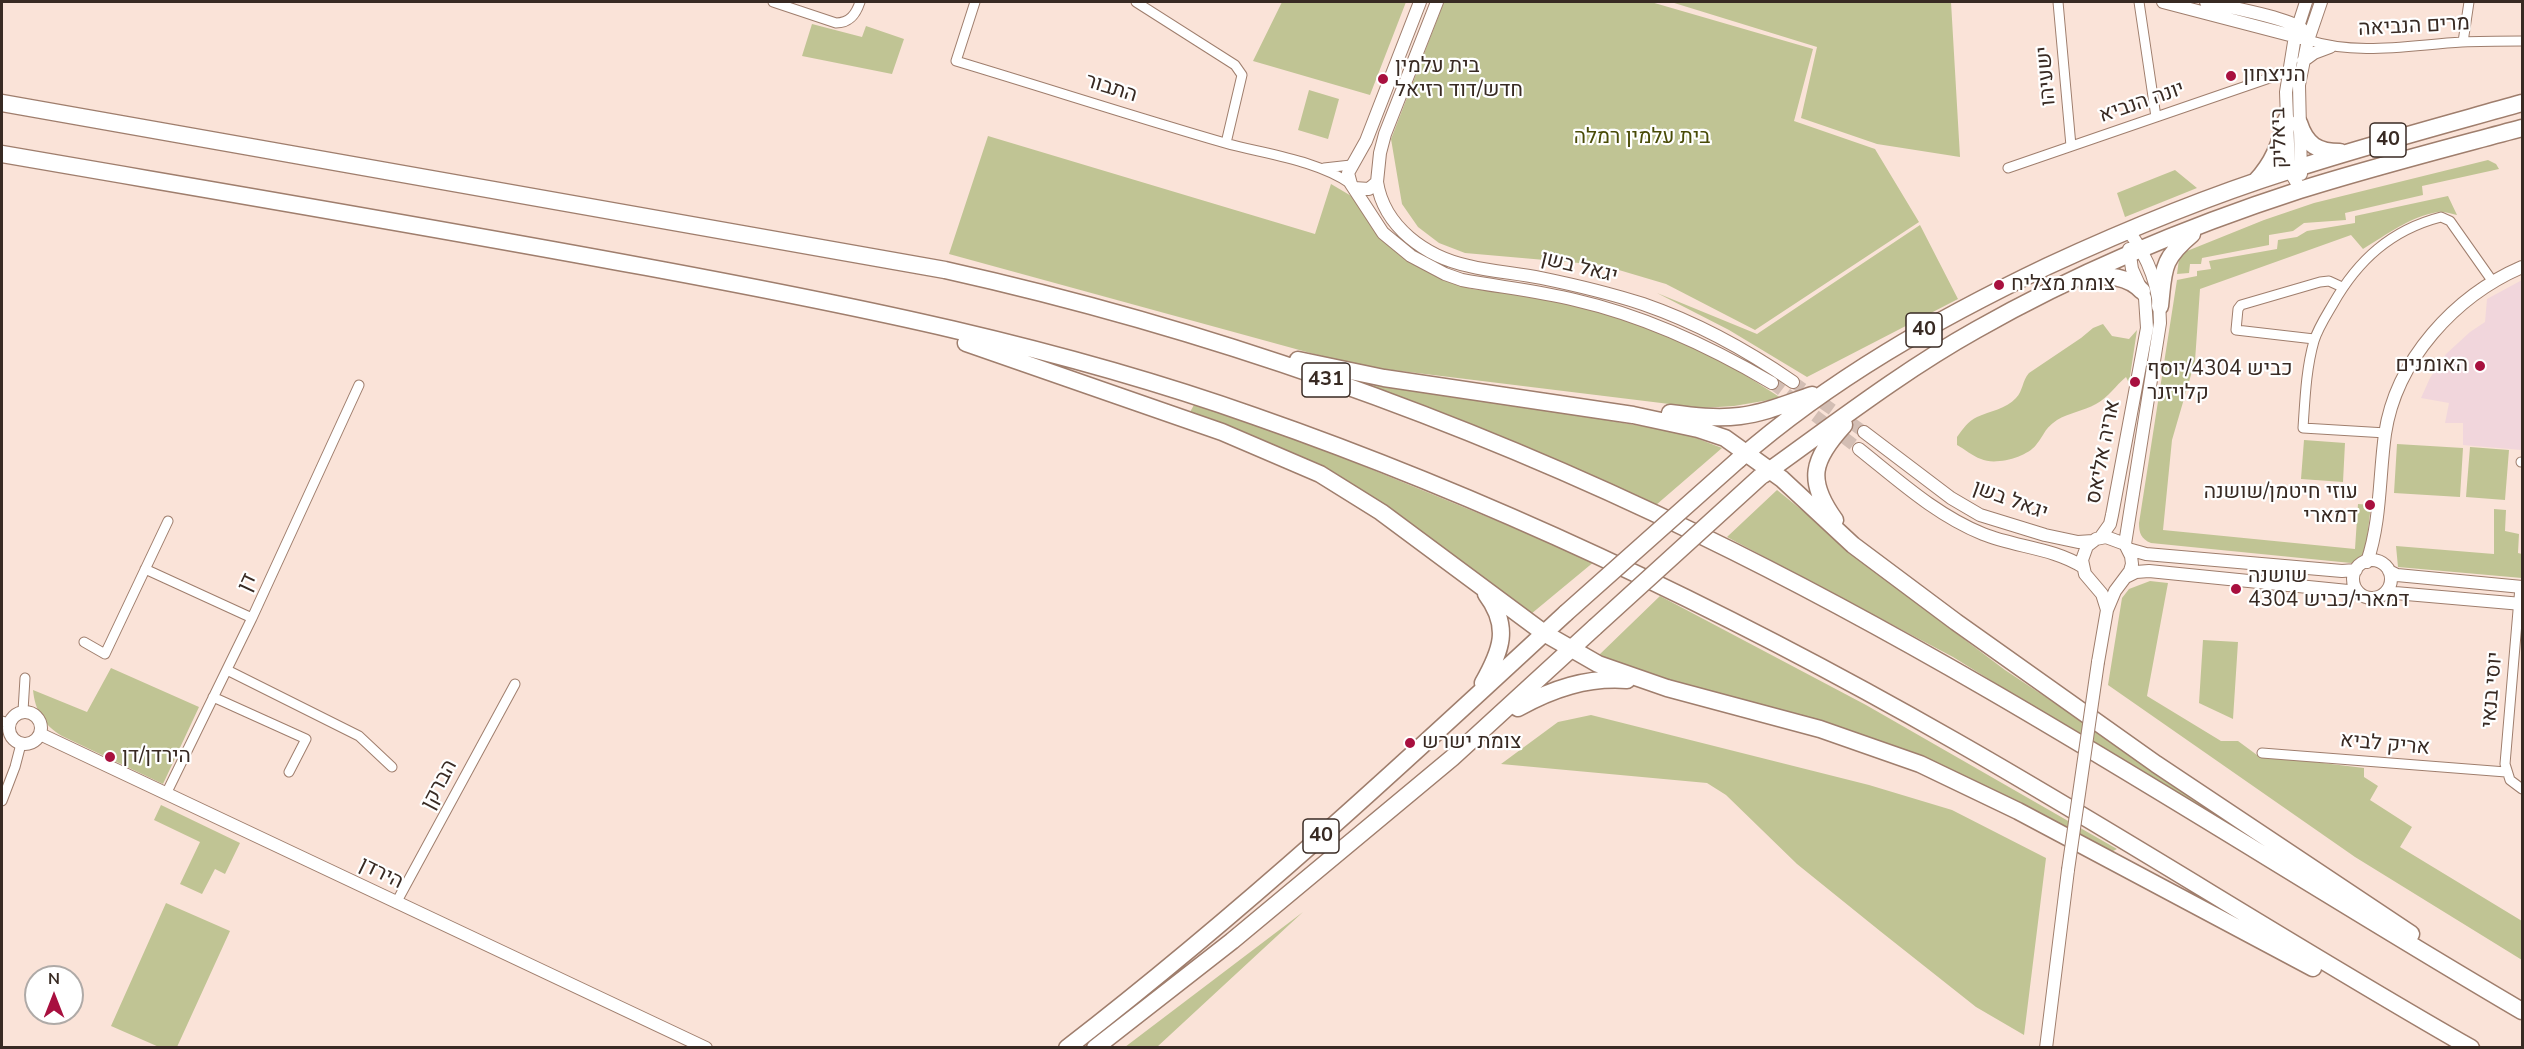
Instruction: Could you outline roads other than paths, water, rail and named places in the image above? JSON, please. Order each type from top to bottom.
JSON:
[{"type":"highway","name":"431","points":[[2,103],[886,258],[1086,304],[1307,373],[1404,408],[1586,482],[1702,536],[1888,633],[2042,720],[2349,909],[2523,1009]]},
{"type":"highway","name":"40","points":[[1066,1047],[1136,994],[1219,925],[1742,456],[1830,388],[1878,357],[1977,301],[2128,230],[2186,206],[2295,168],[2523,103]]},
{"type":"highway","points":[[2255,182],[2268,167],[2292,122],[2314,146],[2331,152],[2347,153]]},
{"type":"highway","name":"40","points":[[1095,1047],[1233,941],[1452,758],[1765,474],[1868,399],[1976,330],[2076,279],[2205,223],[2301,190],[2523,128]]},
{"type":"highway","points":[[2,154],[573,254],[848,306],[943,327],[1075,361],[1251,415],[1391,467],[1593,552],[1769,640],[1951,738],[2376,994],[2471,1047]]},
{"type":"highway","points":[[2160,306],[2165,267],[2169,255],[2205,223]]},
{"type":"highway","points":[[2076,279],[2117,277],[2131,282],[2142,291]]},
{"type":"highway","points":[[1086,304],[1323,366],[1384,378],[1633,415],[1698,429],[1725,438],[1742,456],[1853,545],[1956,622],[2113,734],[2523,1009]]},
{"type":"highway","points":[[848,306],[1082,382],[1271,452],[1347,489],[1544,633],[1572,650],[1615,671],[1667,688],[1820,729],[1893,753],[1938,772],[2029,817],[2463,1047]]},
{"type":"highway","points":[[1548,402],[1725,417],[1751,415],[1773,409],[1830,388]]},
{"type":"highway","points":[[1853,545],[1825,506],[1816,486],[1815,470],[1817,460],[1826,446],[1868,399]]},
{"type":"highway","points":[[1439,556],[1481,587],[1492,602],[1502,630],[1498,653],[1475,697]]},
{"type":"highway","points":[[1452,758],[1512,711],[1538,697],[1577,683],[1613,679],[1667,688]]},
{"type":"main road","points":[[1420,2],[1366,141],[1348,177],[1352,186],[1364,191],[1377,177],[1385,134],[1437,2]]},
{"type":"main road","points":[[2163,2],[2296,31]]},
{"type":"main road","points":[[2210,2],[2296,31],[2308,40]]},
{"type":"main road","name":"ביאליק","points":[[2301,190],[2295,168],[2288,72],[2296,31],[2306,2]]},
{"type":"main road","name":"ביאליק","points":[[2292,122],[2308,40],[2321,2]]},
{"type":"main road","points":[[2303,61],[2314,53],[2330,47]]},
{"type":"main road","points":[[1353,164],[1369,161],[1377,177]]},
{"type":"main road","name":"יגאל בשן","points":[[1377,177],[1380,201],[1394,223],[1434,253],[1466,266],[1580,286],[1644,305],[1704,330],[1765,362],[1793,382]]},
{"type":"main road","name":"יגאל בשן","points":[[1352,186],[1383,233],[1404,251],[1427,266],[1462,280],[1577,300],[1639,318],[1697,343],[1772,383]]},
{"type":"main road","name":"אריה אליאס","points":[[2096,539],[2110,524],[2145,345],[2147,314],[2136,252],[2128,230]]},
{"type":"main road","name":"אריה אליאס","points":[[2126,547],[2126,527],[2159,338],[2160,306],[2154,278],[2136,252]]},
{"type":"main road","points":[[2046,1047],[2068,870],[2107,610],[2106,601],[2083,567],[2084,552],[2096,539],[2113,538],[2136,553],[2342,571],[2356,570],[2367,562],[2376,527],[2386,433],[2397,391],[2408,368],[2424,344],[2457,309],[2493,282],[2523,267]]},
{"type":"main road","name":"יגאל בשן","points":[[1864,432],[1951,498],[1980,515],[2012,527],[2072,541],[2096,539]]},
{"type":"main road","name":"יגאל בשן","points":[[1859,449],[1928,503],[1962,525],[1999,540],[2064,557],[2083,567]]},
{"type":"main road","points":[[2376,527],[2390,583],[2384,594]]},
{"type":"main road","points":[[2107,610],[2132,564],[2126,547]]},
{"type":"main road","points":[[2367,562],[2385,567],[2397,575],[2521,587]]},
{"type":"main road","points":[[2356,570],[2353,579],[2358,592]]},
{"type":"main road","points":[[2096,584],[2110,586],[2136,572],[2149,571],[2358,592],[2371,598],[2395,593],[2521,604]]},
{"type":"main road","points":[[23,711],[33,713],[40,720],[40,734],[32,742],[21,744],[9,734],[5,722],[23,711]]},
{"type":"main road","name":"הירדן","points":[[40,734],[703,1047]]},
{"type":"street","points":[[773,2],[836,23],[842,23],[854,16],[860,2]]},
{"type":"street","name":"התבור","points":[[975,2],[957,61],[1226,143],[1316,167],[1328,169],[1353,164]]},
{"type":"street","points":[[1136,2],[1235,65],[1239,70],[1242,75],[1226,143]]},
{"type":"street","name":"ישעיהו","points":[[2058,2],[2072,146]]},
{"type":"street","points":[[2139,2],[2156,117]]},
{"type":"street","points":[[2463,42],[2469,2]]},
{"type":"street","name":"מרים הנביאה","points":[[2308,40],[2330,47],[2364,50],[2463,42],[2523,41]]},
{"type":"street","name":"יונה הנביא","points":[[2008,168],[2288,72]]},
{"type":"street","name":"התבור","points":[[1316,167],[1352,186]]},
{"type":"street","points":[[2386,433],[2303,428],[2308,370],[2314,339],[2342,287],[2368,255],[2386,242],[2421,224],[2441,217],[2450,221],[2493,282]]},
{"type":"street","points":[[2314,339],[2236,330],[2238,309],[2241,305],[2320,282],[2329,281],[2342,287]]},
{"type":"street","name":"דן","points":[[166,794],[252,618],[359,385]]},
{"type":"street","points":[[84,642],[105,654],[168,521]]},
{"type":"street","points":[[146,569],[252,618]]},
{"type":"street","name":"יוסי בנאי","points":[[2506,772],[2521,587]]},
{"type":"street","points":[[227,670],[359,736],[392,768]]},
{"type":"street","points":[[23,711],[25,678]]},
{"type":"street","name":"הברקן","points":[[396,903],[515,684]]},
{"type":"street","points":[[213,697],[306,739],[289,772]]},
{"type":"street","points":[[2,801],[21,744]]},
{"type":"street","name":"אריק לביא","points":[[2262,753],[2506,772]]},
{"type":"street","points":[[2506,772],[2510,780],[2523,789]]},
{"type":"tunnel","points":[[1793,382],[1864,432]]},
{"type":"tunnel","points":[[1772,383],[1859,449]]},
{"type":"place","name":"הניצחון","points":[[2231,76]]},
{"type":"place","name":"בית עלמין חדש/דוד רזיאל","points":[[1383,79]]},
{"type":"place","name":"צומת מצליח","points":[[1999,285]]},
{"type":"place","name":"האומנים","points":[[2480,366]]},
{"type":"place","name":"כביש 4304/יוסף קלויזנר","points":[[2135,382]]},
{"type":"place","name":"עוזי חיטמן/שושנה דמארי","points":[[2370,505]]},
{"type":"place","name":"שושנה דמארי/כביש 4304","points":[[2236,589]]},
{"type":"place","name":"צומת ישרש","points":[[1410,743]]},
{"type":"place","name":"הירדן/דן","points":[[110,757]]},
{"type":"park label","name":"בית עלמין רמלה","points":[[1642,138]]}]
